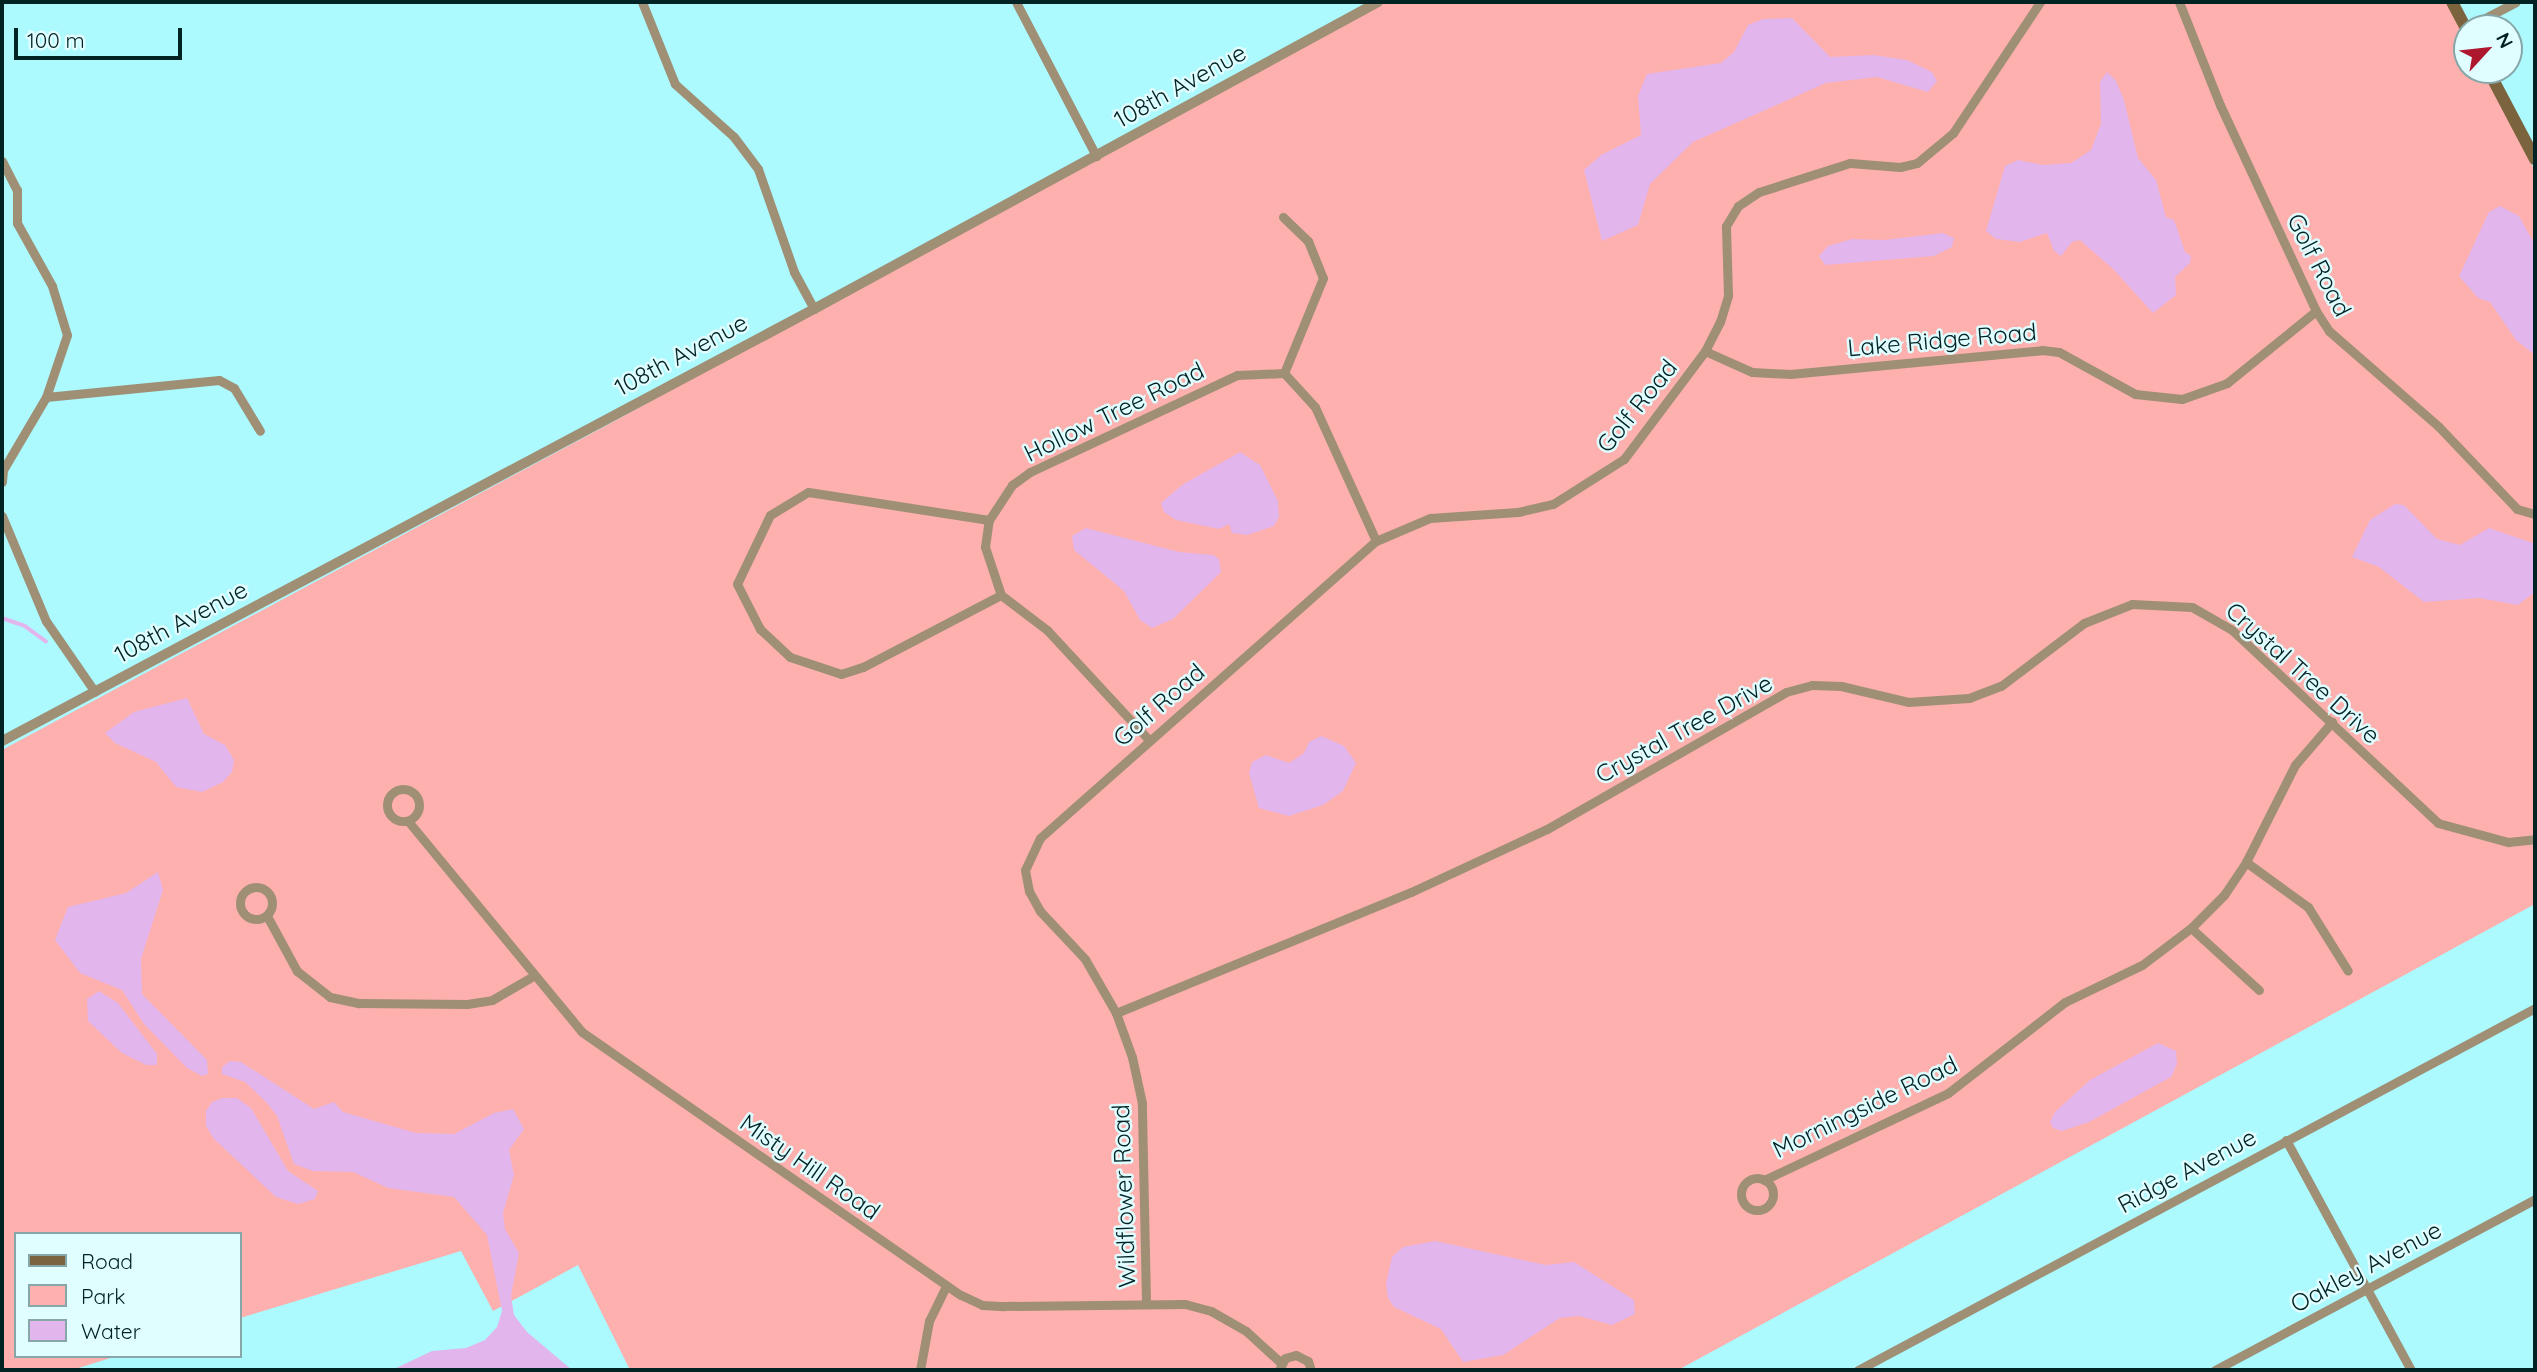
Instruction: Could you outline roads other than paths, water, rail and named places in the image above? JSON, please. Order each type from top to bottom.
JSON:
[{"type":"main road","points":[[2495,84],[2535,159]]},
{"type":"street","points":[[642,2],[675,84],[734,137],[758,169],[790,262],[814,309]]},
{"type":"street","points":[[1016,2],[1096,156]]},
{"type":"street","name":"108th Avenue","points":[[2,741],[814,309],[1378,2]]},
{"type":"street","name":"Golf Road","points":[[1025,870],[1040,838],[1376,541],[1430,518],[1518,512],[1575,494],[1623,459],[1705,351],[1728,295],[1724,246],[1726,226],[1738,206],[1759,192],[1850,163],[1900,167],[1917,163],[1953,133],[2040,2]]},
{"type":"street","name":"Golf Road","points":[[2179,2],[2220,105],[2316,312],[2329,331],[2439,427],[2517,509],[2535,514]]},
{"type":"street","points":[[2494,14],[2516,2]]},
{"type":"street","points":[[2,161],[17,190],[17,223],[52,286],[67,335],[46,397],[3,471],[2,482]]},
{"type":"street","points":[[1283,217],[1308,241],[1323,278],[1284,373],[1315,407],[1376,541]]},
{"type":"street","name":"Lake Ridge Road","points":[[1705,351],[1752,372],[1790,374],[2042,350],[2068,356],[2135,394],[2182,399],[2227,383],[2316,312]]},
{"type":"street","name":"Hollow Tree Road","points":[[989,520],[1012,485],[1030,472],[1237,374],[1284,373]]},
{"type":"street","points":[[46,397],[219,380],[234,388],[260,430]]},
{"type":"street","points":[[1001,595],[863,667],[841,674],[790,657],[760,629],[737,584],[770,515],[808,492],[989,520],[985,547],[1001,595],[1047,630],[1149,740]]},
{"type":"street","points":[[2,516],[46,621],[95,692]]},
{"type":"street","name":"Crystal Tree Drive","points":[[1116,1013],[1411,892],[1546,829],[1786,692],[1812,685],[1841,685],[1908,702],[1969,698],[2001,686],[2084,623],[2132,604],[2169,603],[2213,616],[2332,722],[2438,823],[2508,842],[2535,839]]},
{"type":"street","name":"Morningside Road","points":[[1764,1180],[1948,1093],[2065,1002],[2142,965],[2191,928],[2224,895],[2246,862],[2295,765],[2332,722]]},
{"type":"street","name":"Misty Hill Road","points":[[408,821],[533,976],[583,1032],[946,1286],[982,1305],[1146,1302],[1211,1311],[1247,1331],[1280,1367],[1296,1355],[1308,1361],[1311,1370]]},
{"type":"street","points":[[2246,862],[2308,907],[2348,971]]},
{"type":"street","name":"Wildflower Road","points":[[1025,870],[1040,911],[1085,959],[1116,1013],[1142,1103],[1146,1302]]},
{"type":"street","points":[[267,916],[297,971],[330,997],[359,1003],[467,1004],[492,1000],[533,976]]},
{"type":"street","points":[[2191,928],[2259,990]]},
{"type":"street","name":"Ridge Avenue","points":[[1858,1370],[2535,1008]]},
{"type":"street","points":[[2286,1140],[2411,1370]]},
{"type":"street","name":"Oakley Avenue","points":[[2215,1370],[2535,1199]]},
{"type":"street","points":[[920,1370],[929,1321],[946,1286]]},
{"type":"water","points":[[1792,18],[1830,57],[1873,55],[1907,60],[1932,72],[1937,81],[1928,92],[1877,77],[1826,83],[1693,142],[1650,184],[1638,225],[1602,241],[1584,170],[1601,155],[1641,135],[1638,96],[1647,74],[1721,63],[1734,52],[1748,25],[1763,19]]},
{"type":"water","points":[[2107,72],[2116,81],[2124,100],[2138,158],[2156,180],[2166,217],[2174,220],[2185,252],[2191,256],[2190,263],[2175,277],[2176,295],[2153,313],[2114,270],[2080,240],[2072,242],[2061,256],[2054,251],[2047,233],[2020,242],[1996,239],[1986,231],[2005,166],[2018,160],[2043,165],[2071,163],[2091,150],[2101,124],[2100,82]]},
{"type":"water","points":[[2500,206],[2519,216],[2535,245],[2535,355],[2516,340],[2490,302],[2478,298],[2459,276],[2489,212]]},
{"type":"water","points":[[1943,233],[1954,238],[1952,247],[1934,256],[1825,265],[1819,256],[1828,246],[1852,239],[1884,240]]},
{"type":"water","points":[[1240,452],[1260,465],[1278,501],[1279,517],[1274,526],[1247,535],[1232,533],[1229,524],[1219,529],[1176,520],[1164,512],[1161,503],[1182,485]]},
{"type":"water","points":[[2395,504],[2404,505],[2437,539],[2460,545],[2489,528],[2533,543],[2535,592],[2518,605],[2479,598],[2424,602],[2379,567],[2352,557],[2370,520]]},
{"type":"water","points":[[1086,528],[1179,552],[1213,555],[1219,559],[1221,572],[1173,619],[1152,628],[1140,620],[1124,591],[1074,550],[1072,536]]},
{"type":"water","points":[[187,698],[204,734],[225,745],[234,760],[232,772],[223,782],[202,792],[176,787],[156,762],[115,743],[105,733],[134,712]]},
{"type":"water","points":[[1321,736],[1344,746],[1356,763],[1343,791],[1323,805],[1289,816],[1259,808],[1249,773],[1252,762],[1266,755],[1289,763],[1304,753],[1309,742]]},
{"type":"water","points":[[158,872],[163,890],[141,959],[142,994],[207,1060],[208,1074],[202,1076],[187,1068],[144,1024],[122,990],[80,973],[55,940],[68,907],[126,893]]},
{"type":"water","points":[[99,991],[118,1003],[157,1054],[157,1065],[146,1065],[122,1053],[88,1021],[87,999]]},
{"type":"water","points":[[2158,1043],[2176,1051],[2177,1064],[2171,1077],[2089,1122],[2062,1131],[2053,1128],[2050,1122],[2055,1112],[2090,1080]]},
{"type":"water","points":[[230,1061],[241,1062],[314,1109],[334,1102],[343,1112],[416,1133],[454,1134],[494,1113],[513,1109],[524,1129],[509,1150],[514,1175],[503,1213],[505,1229],[519,1253],[511,1296],[514,1315],[527,1332],[572,1370],[392,1370],[432,1351],[466,1348],[485,1340],[497,1327],[502,1311],[487,1235],[454,1197],[388,1188],[353,1172],[313,1171],[294,1164],[277,1116],[267,1103],[245,1082],[222,1074],[222,1067]]},
{"type":"water","points":[[223,1098],[237,1098],[251,1108],[288,1171],[318,1191],[315,1199],[298,1204],[276,1197],[214,1139],[206,1126],[206,1111],[212,1102]]},
{"type":"water","points":[[1435,1241],[1546,1265],[1574,1262],[1634,1300],[1635,1314],[1612,1325],[1579,1316],[1560,1318],[1503,1355],[1463,1362],[1441,1329],[1394,1307],[1388,1298],[1386,1284],[1392,1257],[1403,1247]]},
{"type":"waterway","points":[[2,618],[25,626],[46,641]]}]
